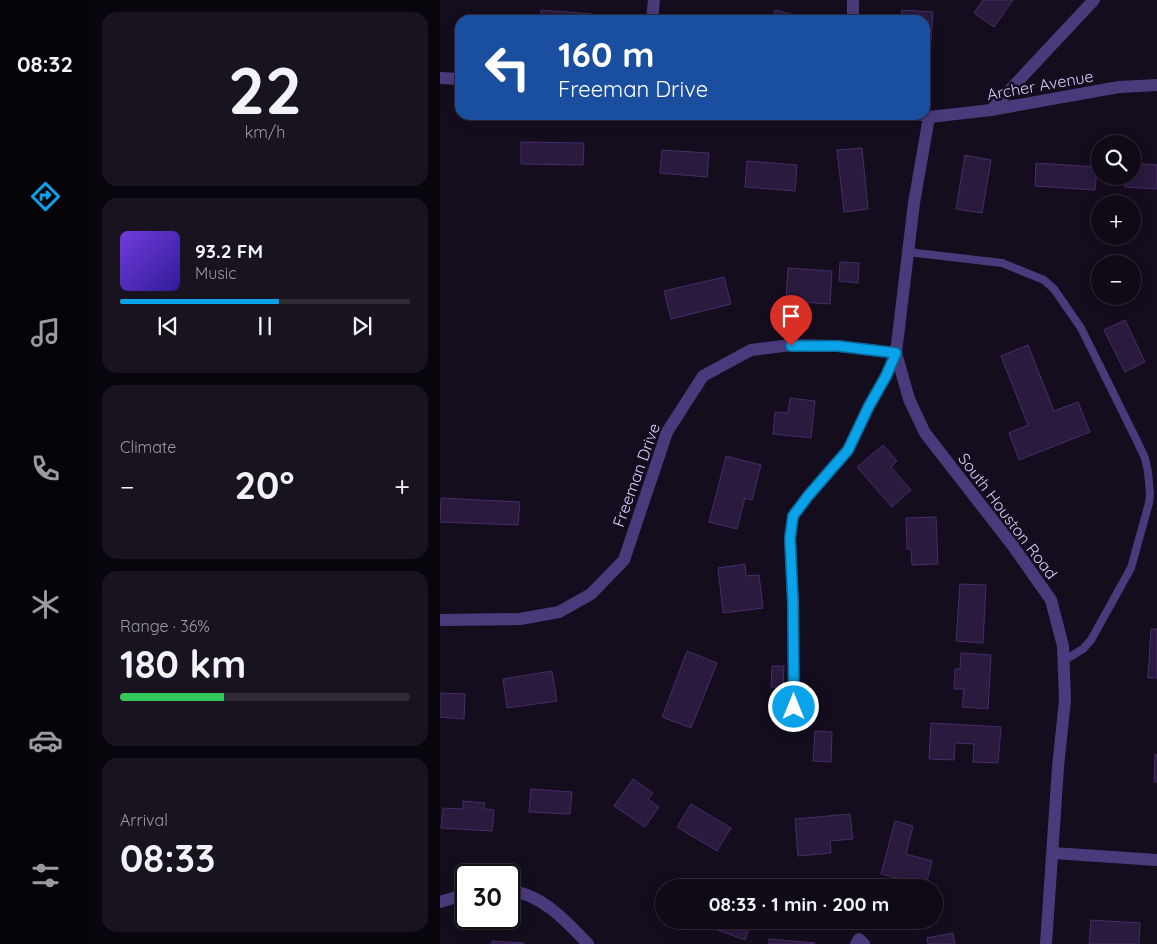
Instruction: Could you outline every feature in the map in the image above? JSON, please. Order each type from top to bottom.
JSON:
[{"type":"street","points":[[652,15],[654,0]]},
{"type":"street","points":[[852,0],[853,15]]},
{"type":"street","points":[[991,110],[1094,0]]},
{"type":"street","points":[[440,78],[455,79]]},
{"type":"street","name":"Archer Avenue","points":[[930,115],[991,110],[1119,87],[1157,85]]},
{"type":"street","name":"South Houston Road","points":[[924,120],[896,353],[909,400],[925,433],[1013,546],[1051,600],[1063,646],[1065,700],[1058,767],[1046,944]]},
{"type":"street","name":"Freeman Drive","points":[[440,620],[520,620],[559,612],[591,594],[624,560],[667,432],[704,376],[750,350],[791,346],[838,346],[896,353]]},
{"type":"street","points":[[794,707],[790,538],[793,516],[848,450],[896,353]]},
{"type":"street","points":[[1053,853],[1157,860]]},
{"type":"street","points":[[520,892],[561,915],[588,944]]},
{"type":"street","points":[[440,902],[455,897]]},
{"type":"street","points":[[856,944],[859,939],[864,944]]},
{"type":"lane","points":[[908,252],[1002,263],[1044,280],[1054,289],[1081,328],[1145,458],[1150,494],[1131,568],[1091,640],[1083,649],[1063,661]]},
{"type":"building","points":[[983,0],[1013,0],[994,27],[974,13]]},
{"type":"building","points":[[541,10],[604,15],[541,15]]},
{"type":"building","points":[[775,10],[794,15],[774,15]]},
{"type":"building","points":[[902,10],[933,12],[930,54],[930,15],[902,15]]},
{"type":"building","points":[[521,142],[584,143],[583,165],[521,164]]},
{"type":"building","points":[[862,148],[868,209],[844,212],[837,150]]},
{"type":"building","points":[[662,150],[709,153],[707,177],[660,173]]},
{"type":"building","points":[[965,155],[991,160],[982,213],[956,209]]},
{"type":"building","points":[[747,161],[797,165],[795,191],[745,187]]},
{"type":"building","points":[[1036,163],[1091,167],[1091,185],[1095,185],[1095,190],[1035,186]]},
{"type":"building","points":[[1141,164],[1157,165],[1157,189],[1125,187],[1125,185],[1141,185]]},
{"type":"building","points":[[840,262],[859,263],[858,283],[839,281]]},
{"type":"building","points":[[788,268],[832,271],[830,304],[786,301]]},
{"type":"building","points":[[724,277],[731,304],[671,319],[664,291]]},
{"type":"building","points":[[1125,320],[1145,362],[1125,372],[1104,330]]},
{"type":"building","points":[[1028,345],[1054,411],[1078,402],[1090,432],[1019,460],[1009,433],[1028,425],[1001,356]]},
{"type":"building","points":[[790,398],[815,401],[811,438],[773,434],[775,412],[788,413]]},
{"type":"building","points":[[883,445],[897,461],[891,467],[911,490],[892,507],[857,467]]},
{"type":"building","points":[[726,456],[761,465],[752,500],[745,498],[737,529],[709,522]]},
{"type":"building","points":[[441,498],[520,502],[518,525],[440,522]]},
{"type":"building","points":[[936,517],[938,564],[912,565],[911,549],[907,549],[906,518]]},
{"type":"building","points":[[745,564],[746,576],[759,575],[763,608],[723,613],[718,568]]},
{"type":"building","points":[[960,584],[986,585],[983,643],[956,641]]},
{"type":"building","points":[[1151,629],[1157,629],[1157,678],[1148,678]]},
{"type":"building","points":[[687,651],[717,663],[691,728],[662,717]]},
{"type":"building","points":[[961,653],[991,655],[988,709],[962,707],[964,689],[954,689],[955,669],[960,669]]},
{"type":"building","points":[[772,666],[784,666],[783,688],[771,687]]},
{"type":"building","points":[[552,671],[557,701],[507,708],[503,679]]},
{"type":"building","points":[[440,693],[465,694],[464,719],[440,717]]},
{"type":"building","points":[[931,723],[1001,727],[998,763],[973,762],[974,744],[955,743],[954,760],[929,759]]},
{"type":"building","points":[[815,731],[832,732],[831,762],[813,761]]},
{"type":"building","points":[[1155,754],[1157,755],[1157,782],[1154,782]]},
{"type":"building","points":[[633,779],[653,793],[648,799],[659,807],[645,827],[614,806]]},
{"type":"building","points":[[531,789],[572,792],[570,814],[529,812]]},
{"type":"building","points":[[463,801],[485,803],[484,809],[494,810],[492,831],[441,828],[443,808],[463,809]]},
{"type":"building","points":[[691,804],[731,828],[717,851],[677,827]]},
{"type":"building","points":[[850,814],[853,839],[830,841],[831,853],[798,856],[795,819]]},
{"type":"building","points":[[895,821],[913,826],[906,854],[932,861],[928,879],[900,879],[881,874]]},
{"type":"building","points":[[1091,920],[1140,923],[1139,944],[1089,944]]},
{"type":"building","points":[[715,929],[749,929],[745,940]]},
{"type":"building","points":[[953,933],[955,944],[928,944],[927,938]]},
{"type":"building","points":[[769,939],[815,943],[769,944]]},
{"type":"building","points":[[492,941],[524,943],[524,944],[492,944]]},
{"type":"route","points":[[791,346],[838,346],[896,353],[848,450],[793,516],[790,538],[794,707]]}]
